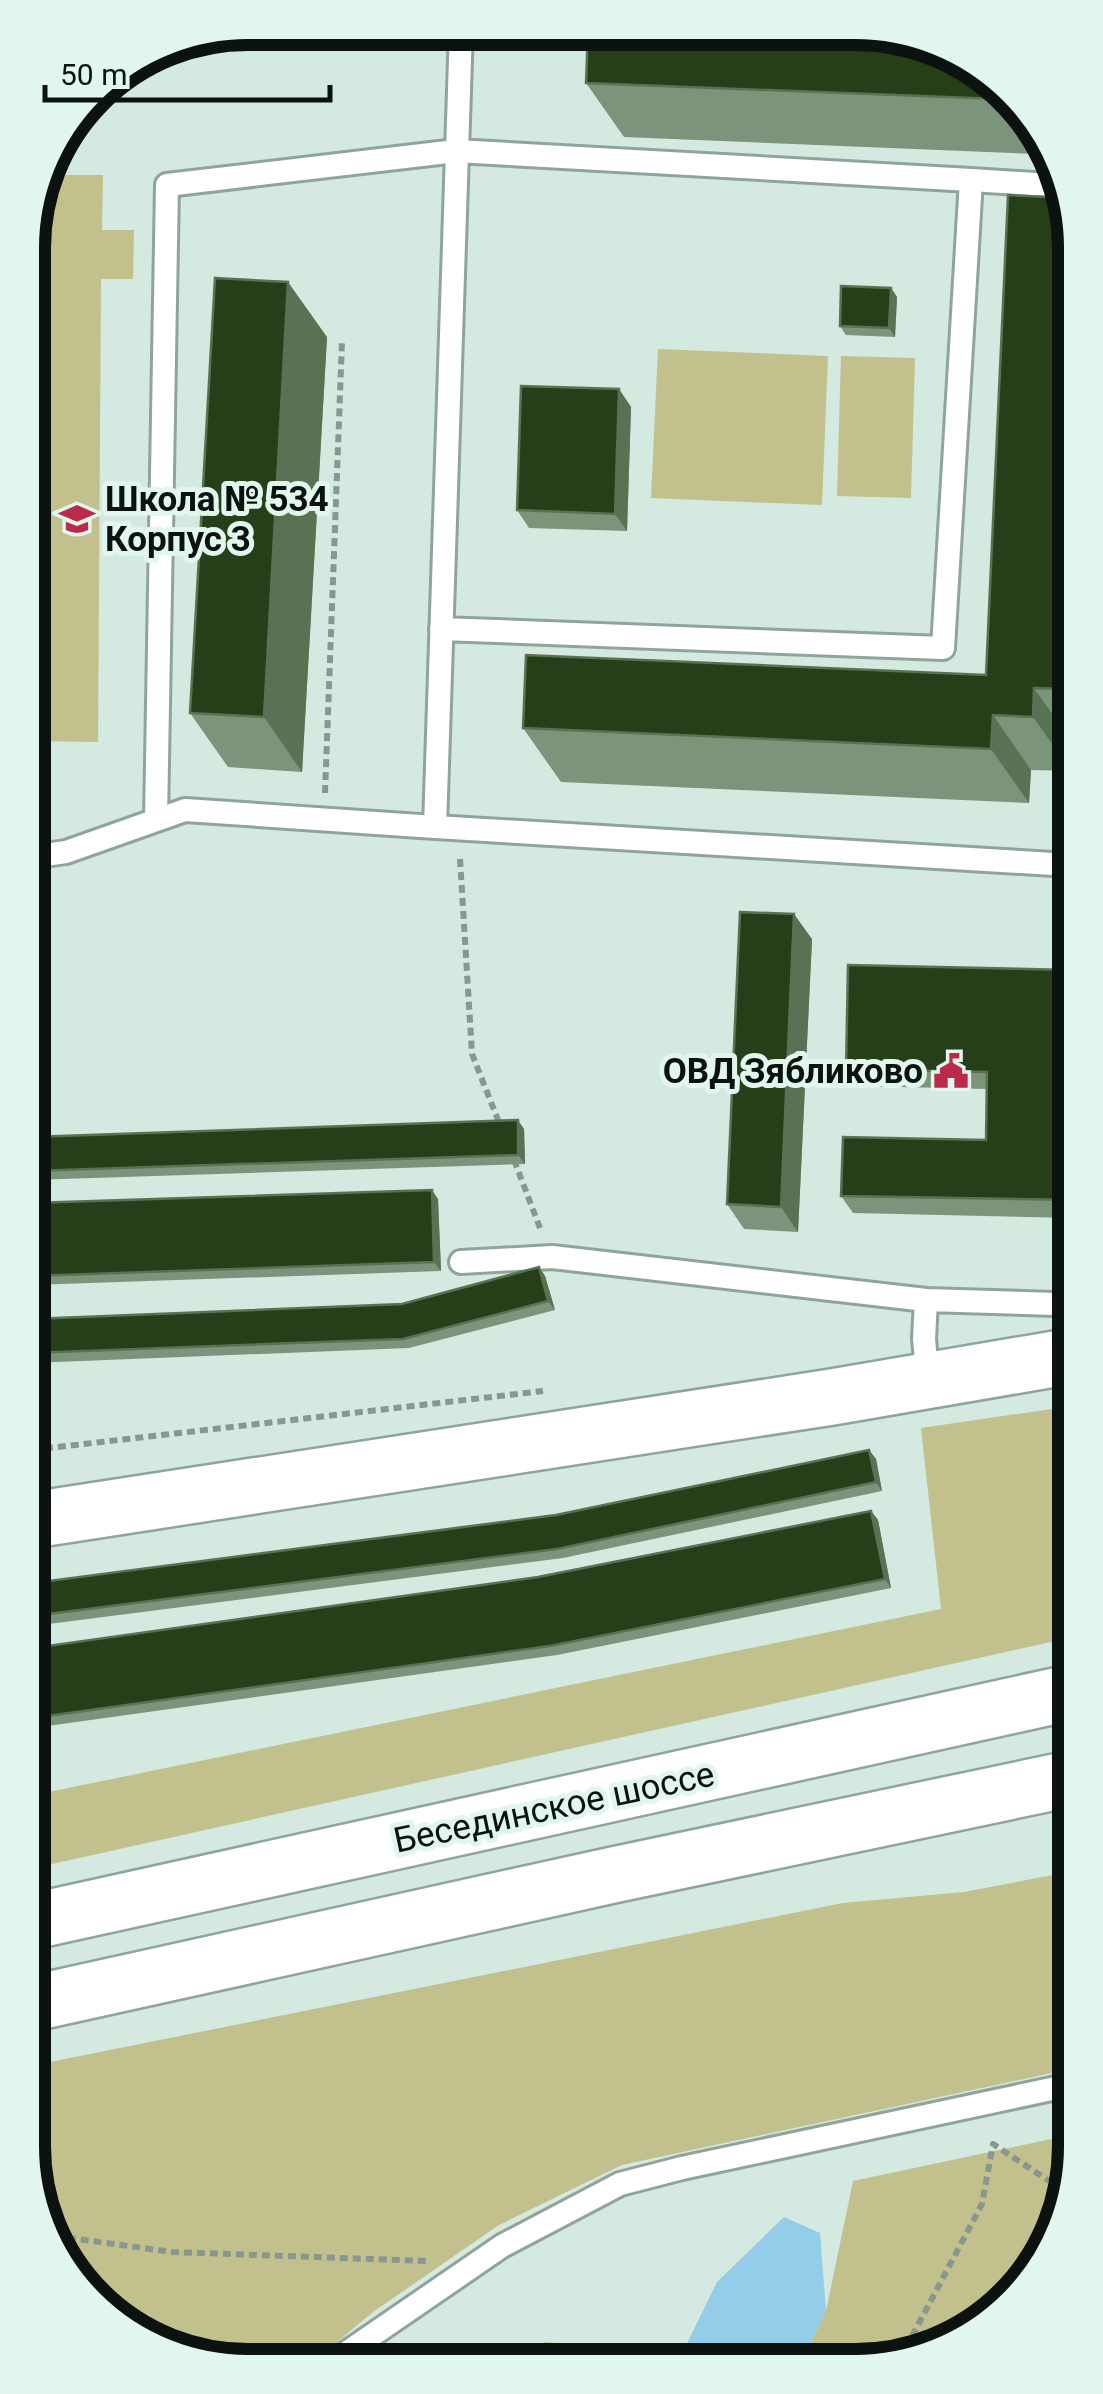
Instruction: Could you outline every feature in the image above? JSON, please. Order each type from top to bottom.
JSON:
[{"type":"main road","points":[[45,1518],[928,1381],[1058,1365]]},
{"type":"main road","name":"Бесединское шоссе","points":[[45,1919],[1058,1695]]},
{"type":"main road","points":[[45,2002],[612,1875],[1058,1781]]},
{"type":"lane","points":[[447,828],[442,629],[460,45]]},
{"type":"lane","points":[[156,820],[167,185],[456,151],[1048,185]]},
{"type":"lane","points":[[442,629],[943,648],[971,180]]},
{"type":"lane","points":[[45,854],[66,852],[185,810],[1058,864]]},
{"type":"lane","points":[[461,1262],[552,1257],[926,1300],[1056,1304]]},
{"type":"lane","points":[[926,1300],[928,1381]]},
{"type":"lane","points":[[353,2349],[502,2246],[620,2184],[1058,2088]]},
{"type":"path","points":[[324,820],[342,341]]},
{"type":"path","points":[[447,828],[472,1054],[501,1128]]},
{"type":"path","points":[[508,1146],[552,1257]]},
{"type":"path","points":[[45,1448],[560,1388]]},
{"type":"path","points":[[909,2342],[982,2204],[993,2144],[1054,2185]]},
{"type":"path","points":[[67,2238],[172,2252],[478,2263]]},
{"type":"shaded area","points":[[58,175],[103,175],[102,230],[134,230],[133,279],[101,279],[98,742],[45,741],[45,234]]},
{"type":"shaded area","points":[[658,349],[828,356],[822,505],[651,498]]},
{"type":"shaded area","points":[[841,356],[915,358],[911,498],[837,496]]},
{"type":"shaded area","points":[[1058,1408],[1058,1640],[45,1866],[45,1793],[941,1609],[921,1428]]},
{"type":"shaded area","points":[[1058,1874],[1058,2072],[622,2165],[499,2225],[373,2312],[329,2349],[234,2349],[182,2338],[158,2328],[114,2299],[95,2280],[60,2224],[47,2173],[45,2063],[843,1903],[964,1892]]},
{"type":"shaded area","points":[[1058,2138],[1054,2186],[1043,2224],[1016,2270],[989,2299],[957,2322],[908,2342],[855,2349],[808,2349],[826,2311],[853,2181]]},
{"type":"shaded area","points":[[545,2342],[601,2349],[536,2349]]},
{"type":"water","points":[[784,2217],[820,2233],[826,2311],[808,2349],[684,2349],[717,2282]]},
{"type":"building","points":[[587,45],[869,45],[921,56],[945,66],[993,99],[586,83]]},
{"type":"building","points":[[1008,195],[1051,197],[1058,248],[1058,689],[1034,688],[1033,717],[993,715],[991,749],[523,728],[526,655],[986,675]]},
{"type":"building","points":[[215,278],[288,282],[264,717],[190,713]]},
{"type":"building","points":[[841,286],[891,288],[889,328],[840,326]]},
{"type":"building","points":[[521,386],[619,389],[615,514],[517,510]]},
{"type":"building","points":[[740,912],[794,914],[781,1207],[727,1204]]},
{"type":"building","points":[[848,965],[1058,970],[1058,1200],[841,1196],[843,1137],[986,1140],[987,1072],[846,1069]]},
{"type":"building","points":[[518,1120],[518,1155],[45,1171],[45,1137]]},
{"type":"building","points":[[432,1190],[434,1262],[45,1276],[45,1203]]},
{"type":"building","points":[[539,1267],[548,1301],[403,1339],[45,1353],[45,1318],[402,1304]]},
{"type":"building","points":[[869,1450],[876,1482],[557,1549],[45,1614],[45,1581],[556,1515]]},
{"type":"building","points":[[871,1511],[885,1579],[550,1646],[45,1716],[45,1646],[538,1577]]},
{"type":"place","name":"Школа № 534 Корпус 3","points":[[77,519]]},
{"type":"place","name":"ОВД Зябликово","points":[[951,1071]]}]
